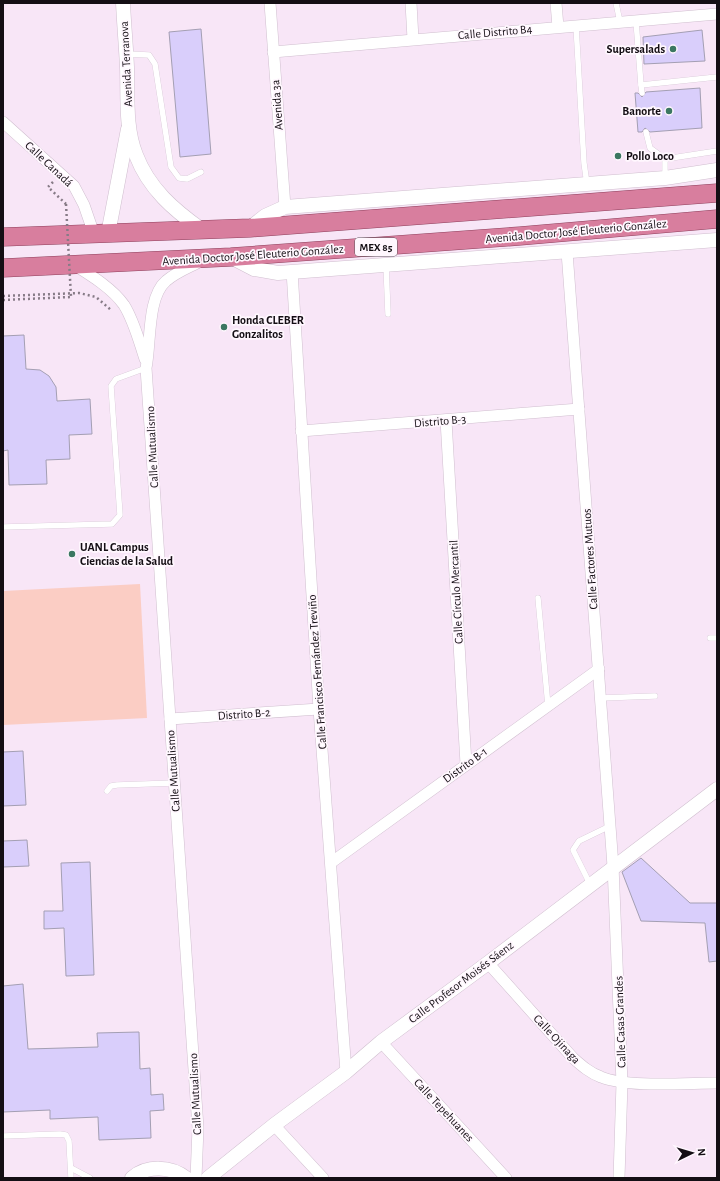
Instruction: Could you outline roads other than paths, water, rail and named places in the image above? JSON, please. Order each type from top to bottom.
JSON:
[{"type":"highway","name":"MEX 85","points":[[3,237],[250,228],[504,210],[717,192]]},
{"type":"highway","name":"Avenida Doctor José Eleuterio González","points":[[3,268],[76,266],[231,257],[520,236],[717,219]]},
{"type":"street","name":"Avenida Terranova","points":[[123,3],[127,54],[128,124],[136,155],[152,185],[174,210],[202,230]]},
{"type":"street","name":"Avenida 3a","points":[[270,3],[285,207]]},
{"type":"street","points":[[411,3],[413,39]]},
{"type":"street","points":[[556,3],[558,27]]},
{"type":"street","name":"Calle Distrito B4","points":[[273,52],[717,14]]},
{"type":"street","name":"Calle Canadá","points":[[3,122],[74,186],[101,234]]},
{"type":"street","name":"Avenida Terranova","points":[[101,234],[128,124]]},
{"type":"street","points":[[250,228],[265,216],[285,207],[665,178],[717,170]]},
{"type":"street","points":[[231,257],[254,269],[278,273],[717,240]]},
{"type":"street","name":"Calle Factores Mutuos","points":[[567,252],[613,866]]},
{"type":"street","name":"Calle Mutualismo","points":[[196,1178],[198,1128],[146,366],[153,308],[160,289],[166,281],[206,258]]},
{"type":"street","name":"Calle Mutualismo","points":[[76,266],[102,284],[123,303],[136,330],[146,366]]},
{"type":"street","name":"Calle Francisco Fernández Treviño","points":[[292,271],[319,709],[332,862],[346,1072]]},
{"type":"street","name":"Distrito B-3","points":[[301,431],[579,409]]},
{"type":"street","name":"Calle Círculo Mercantil","points":[[446,420],[466,764]]},
{"type":"street","name":"Distrito B-1","points":[[332,862],[599,669]]},
{"type":"street","name":"Distrito B-2","points":[[170,719],[319,709]]},
{"type":"street","name":"Calle Profesor Moisés Sáenz","points":[[208,1178],[274,1125],[346,1072],[381,1042],[488,963],[613,866],[717,789]]},
{"type":"street","name":"Calle Casas Grandes","points":[[613,866],[622,1083],[619,1178]]},
{"type":"street","name":"Calle Ojinaga","points":[[488,963],[573,1058],[591,1073],[601,1078],[622,1083],[717,1083]]},
{"type":"street","name":"Calle Tepehuanes","points":[[381,1042],[506,1178]]},
{"type":"street","points":[[274,1125],[323,1178]]},
{"type":"street","points":[[132,1178],[148,1170],[161,1168],[173,1171],[186,1178]]},
{"type":"lane","points":[[616,3],[620,22]]},
{"type":"lane","points":[[636,21],[642,93]]},
{"type":"lane","points":[[576,25],[584,163],[587,184]]},
{"type":"lane","points":[[127,54],[149,55],[155,64],[171,167],[179,178],[187,179],[201,172]]},
{"type":"lane","points":[[641,85],[717,77]]},
{"type":"lane","points":[[646,132],[650,148],[665,159],[717,151]]},
{"type":"lane","points":[[665,159],[665,178]]},
{"type":"lane","points":[[386,265],[388,314]]},
{"type":"lane","points":[[3,527],[112,524],[117,521],[120,515],[111,386],[116,379],[146,366]]},
{"type":"lane","points":[[538,598],[548,706]]},
{"type":"lane","points":[[710,638],[717,638]]},
{"type":"lane","points":[[601,698],[655,696]]},
{"type":"lane","points":[[107,791],[111,786],[117,785],[174,783]]},
{"type":"lane","points":[[590,884],[573,850],[579,841],[610,826]]},
{"type":"lane","points":[[3,1136],[66,1135],[69,1140],[71,1178]]},
{"type":"lane","points":[[71,1168],[90,1178]]},
{"type":"place","name":"Supersalads","points":[[673,49]]},
{"type":"place","name":"Banorte","points":[[669,111]]},
{"type":"place","name":"Pollo Loco","points":[[618,156]]},
{"type":"place","name":"Honda CLEBER Gonzalitos","points":[[224,327]]},
{"type":"place","name":"UANL Campus Ciencias de la Salud","points":[[72,554]]}]
